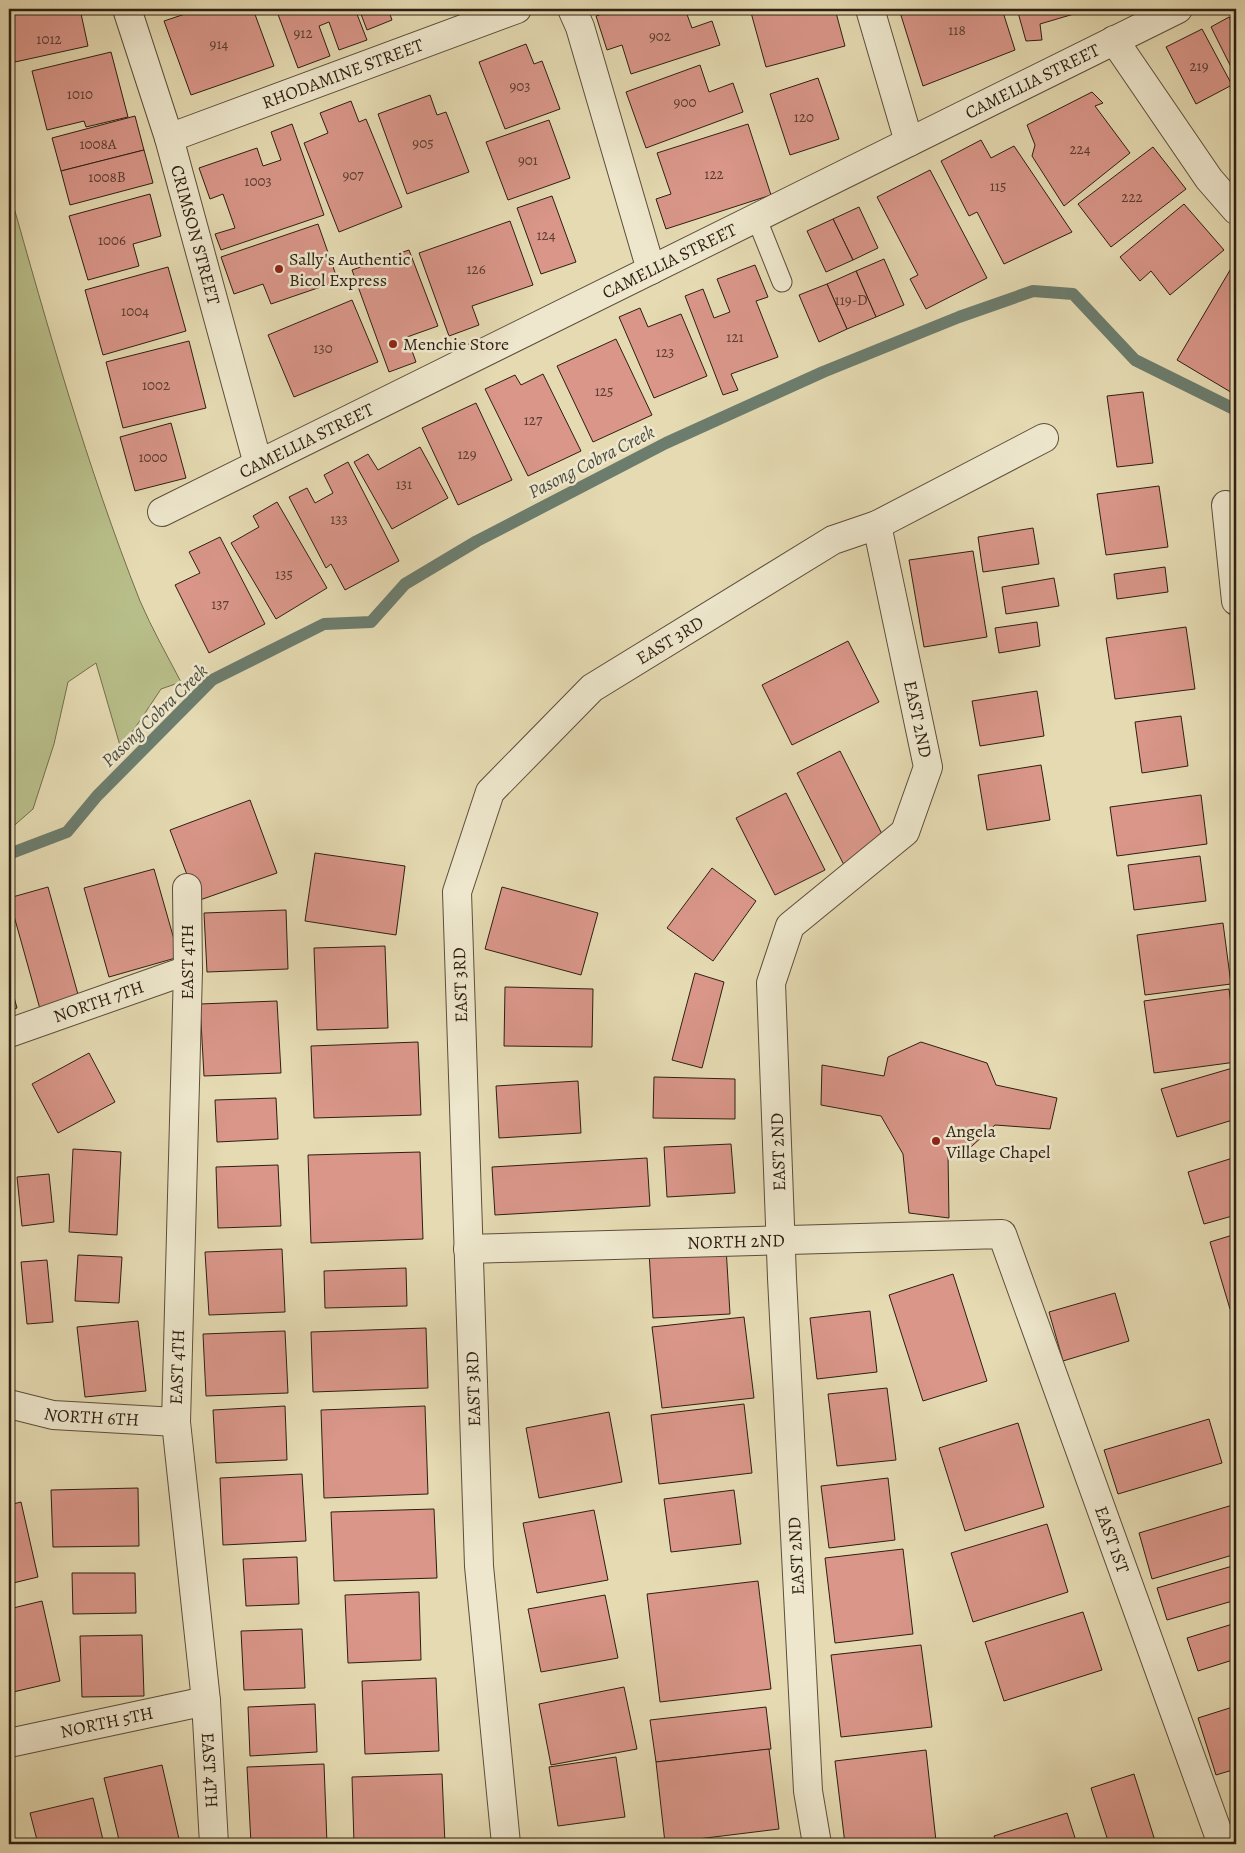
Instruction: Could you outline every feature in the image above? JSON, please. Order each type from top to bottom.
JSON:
[{"type":"street","name":"CRIMSON STREET","points":[[127,9],[169,138],[258,464]]},
{"type":"street","name":"RHODAMINE STREET","points":[[169,138],[517,9]]},
{"type":"street","points":[[572,9],[580,27],[651,270]]},
{"type":"street","points":[[870,9],[909,142]]},
{"type":"street","name":"CAMELLIA STREET","points":[[162,512],[1178,9]]},
{"type":"street","points":[[1114,40],[1209,179],[1236,210]]},
{"type":"street","name":"EAST 3RD","points":[[506,1844],[478,1566],[457,892],[490,792],[592,688],[833,540],[877,524],[1044,438]]},
{"type":"street","points":[[1231,508],[1236,601]]},
{"type":"street","name":"EAST 2ND","points":[[817,1844],[808,1791],[781,1241],[772,983],[790,926],[906,832],[928,767],[877,524]]},
{"type":"street","name":"EAST 4TH","points":[[187,888],[188,970],[176,1422],[206,1701],[214,1844]]},
{"type":"street","name":"NORTH 7TH","points":[[9,1033],[188,970]]},
{"type":"street","name":"NORTH 2ND","points":[[468,1249],[1002,1234]]},
{"type":"street","name":"EAST 1ST","points":[[1002,1234],[1222,1844]]},
{"type":"street","name":"NORTH 6TH","points":[[9,1404],[53,1415],[176,1422]]},
{"type":"street","name":"NORTH 5TH","points":[[9,1744],[206,1701]]},
{"type":"lane","points":[[756,217],[782,282]]},
{"type":"green space","points":[[9,190],[54,345],[103,500],[140,601],[181,682],[161,689],[121,749],[96,663],[68,682],[54,744],[33,809],[9,830]]},
{"type":"building","points":[[24,9],[80,9],[88,46],[15,62],[9,33],[9,13]]},
{"type":"building","points":[[200,9],[253,9],[274,66],[191,95],[164,21]]},
{"type":"building","points":[[276,9],[355,9],[367,40],[339,50],[329,22],[319,26],[330,56],[298,68]]},
{"type":"building","points":[[359,9],[388,9],[392,20],[367,30]]},
{"type":"building","points":[[617,9],[685,9],[692,28],[712,21],[720,45],[631,74],[622,45],[607,50],[596,16]]},
{"type":"building","points":[[750,9],[835,9],[845,46],[766,67]]},
{"type":"building","points":[[899,9],[1002,9],[1015,50],[923,86]]},
{"type":"building","points":[[1017,9],[1083,9],[1084,11],[1040,24],[1042,40],[1026,41]]},
{"type":"building","points":[[1229,17],[1236,30],[1236,77],[1211,27]]},
{"type":"building","points":[[1202,29],[1232,85],[1196,104],[1166,47]]},
{"type":"building","points":[[526,44],[534,64],[542,61],[560,109],[505,129],[479,62]]},
{"type":"building","points":[[111,52],[128,117],[86,127],[84,121],[47,130],[32,71]]},
{"type":"building","points":[[700,65],[709,92],[733,83],[743,112],[646,148],[626,92]]},
{"type":"building","points":[[818,78],[839,139],[790,155],[770,94]]},
{"type":"building","points":[[1092,92],[1103,103],[1095,106],[1130,153],[1064,206],[1032,156],[1035,145],[1027,125]]},
{"type":"building","points":[[430,95],[437,115],[446,112],[469,172],[407,194],[378,114]]},
{"type":"building","points":[[351,101],[359,122],[366,119],[402,207],[339,232],[304,143],[328,133],[320,113]]},
{"type":"building","points":[[135,116],[144,150],[61,171],[52,138]]},
{"type":"building","points":[[549,120],[570,178],[508,200],[486,142]]},
{"type":"building","points":[[292,124],[324,215],[221,250],[215,234],[235,228],[223,194],[210,199],[199,168],[257,148],[263,166],[281,160],[271,132]]},
{"type":"building","points":[[748,124],[771,195],[666,229],[656,199],[671,194],[657,153]]},
{"type":"building","points":[[981,140],[991,158],[1014,146],[1072,232],[1004,264],[977,212],[969,216],[941,161]]},
{"type":"building","points":[[1153,147],[1186,189],[1111,247],[1078,204]]},
{"type":"building","points":[[144,150],[153,183],[70,205],[61,171]]},
{"type":"building","points":[[930,170],[987,278],[926,309],[910,279],[918,275],[877,197]]},
{"type":"building","points":[[150,194],[161,236],[133,244],[139,266],[88,280],[69,216]]},
{"type":"building","points":[[552,196],[576,262],[541,274],[517,208]]},
{"type":"building","points":[[1184,204],[1224,250],[1170,295],[1151,271],[1140,281],[1120,257]]},
{"type":"building","points":[[859,207],[878,248],[853,260],[833,219]]},
{"type":"building","points":[[833,219],[853,260],[826,272],[807,231]]},
{"type":"building","points":[[510,221],[533,285],[472,306],[479,325],[449,336],[419,253]]},
{"type":"building","name":"Sally's Authentic Bicol Express","points":[[318,224],[338,281],[271,304],[263,284],[234,294],[221,257]]},
{"type":"building","points":[[409,250],[438,326],[407,337],[416,362],[389,372],[352,270]]},
{"type":"building","points":[[884,259],[904,305],[876,317],[856,271]]},
{"type":"building","points":[[1236,260],[1236,390],[1234,394],[1177,360]]},
{"type":"building","points":[[755,265],[768,297],[756,301],[778,357],[731,374],[738,390],[723,395],[685,296],[703,289],[714,318],[730,312],[717,279]]},
{"type":"building","points":[[168,267],[186,331],[103,355],[85,290]]},
{"type":"building","points":[[856,271],[876,317],[847,329],[827,284]]},
{"type":"building","points":[[827,284],[847,329],[819,342],[799,295]]},
{"type":"building","points":[[352,300],[378,362],[294,397],[268,335]]},
{"type":"building","points":[[640,308],[648,327],[681,314],[707,376],[654,398],[619,317]]},
{"type":"building","points":[[616,339],[652,415],[593,442],[557,366]]},
{"type":"building","points":[[189,341],[206,408],[123,428],[106,362]]},
{"type":"building","points":[[543,374],[581,451],[528,476],[485,389],[515,375],[521,385]]},
{"type":"building","points":[[1143,392],[1153,463],[1117,467],[1107,396]]},
{"type":"building","points":[[476,403],[512,480],[458,505],[422,428]]},
{"type":"building","points":[[171,423],[186,478],[135,491],[120,437]]},
{"type":"building","points":[[420,447],[448,498],[392,529],[354,462],[368,454],[378,470]]},
{"type":"building","points":[[348,462],[399,561],[345,590],[331,564],[326,568],[289,497],[307,488],[315,503],[333,493],[324,475]]},
{"type":"building","points":[[1159,486],[1168,547],[1106,555],[1097,494]]},
{"type":"building","points":[[277,502],[327,588],[276,619],[231,543],[259,527],[253,516]]},
{"type":"building","points":[[1033,528],[1039,564],[983,572],[978,537]]},
{"type":"building","points":[[220,537],[265,624],[209,653],[175,585],[200,573],[189,552]]},
{"type":"building","points":[[973,551],[987,637],[924,647],[909,560]]},
{"type":"building","points":[[1165,567],[1168,592],[1117,599],[1114,574]]},
{"type":"building","points":[[1054,578],[1059,606],[1006,614],[1002,587]]},
{"type":"building","points":[[1037,622],[1040,646],[999,653],[995,628]]},
{"type":"building","points":[[1186,627],[1195,689],[1115,699],[1106,638]]},
{"type":"building","points":[[848,641],[879,702],[792,745],[762,685]]},
{"type":"building","points":[[1037,691],[1044,736],[980,746],[972,701]]},
{"type":"building","points":[[1181,716],[1188,766],[1142,773],[1135,722]]},
{"type":"building","points":[[840,751],[887,844],[844,865],[797,773]]},
{"type":"building","points":[[1041,765],[1050,820],[987,830],[978,775]]},
{"type":"building","points":[[786,793],[825,870],[775,895],[736,818]]},
{"type":"building","points":[[1201,795],[1207,844],[1117,856],[1110,807]]},
{"type":"building","points":[[250,800],[277,873],[197,901],[170,830]]},
{"type":"building","points":[[315,853],[405,866],[396,935],[305,921]]},
{"type":"building","points":[[1200,856],[1206,901],[1134,910],[1128,865]]},
{"type":"building","points":[[712,868],[756,901],[713,961],[667,928]]},
{"type":"building","points":[[154,869],[179,957],[109,977],[84,888]]},
{"type":"building","points":[[48,887],[79,998],[40,1009],[9,898]]},
{"type":"building","points":[[502,887],[598,913],[581,975],[485,949]]},
{"type":"building","points":[[286,910],[288,969],[207,972],[204,913]]},
{"type":"building","points":[[1223,923],[1231,984],[1145,995],[1137,935]]},
{"type":"building","points":[[385,946],[388,1028],[317,1030],[314,948]]},
{"type":"building","points":[[695,973],[724,982],[702,1068],[672,1060]]},
{"type":"building","points":[[9,979],[17,1008],[9,1011]]},
{"type":"building","points":[[505,987],[593,989],[592,1047],[504,1046]]},
{"type":"building","points":[[1229,989],[1236,1045],[1236,1062],[1154,1073],[1144,1001]]},
{"type":"building","points":[[277,1001],[281,1073],[204,1076],[200,1004]]},
{"type":"building","points":[[418,1042],[421,1115],[314,1118],[311,1046]]},
{"type":"building","name":"Angela Village Chapel","points":[[921,1042],[987,1063],[996,1085],[1057,1098],[1050,1129],[995,1125],[961,1156],[948,1154],[949,1218],[909,1213],[903,1154],[881,1116],[821,1105],[822,1065],[884,1076],[888,1057]]},
{"type":"building","points":[[89,1053],[115,1102],[58,1133],[32,1084]]},
{"type":"building","points":[[1236,1067],[1236,1119],[1177,1137],[1161,1089]]},
{"type":"building","points":[[654,1077],[735,1079],[735,1119],[653,1118]]},
{"type":"building","points":[[578,1081],[581,1133],[499,1138],[496,1086]]},
{"type":"building","points":[[276,1098],[278,1139],[217,1142],[215,1100]]},
{"type":"building","points":[[731,1144],[735,1193],[667,1197],[664,1147]]},
{"type":"building","points":[[73,1149],[121,1152],[117,1235],[69,1232]]},
{"type":"building","points":[[420,1152],[423,1239],[311,1243],[308,1155]]},
{"type":"building","points":[[1236,1157],[1236,1215],[1204,1224],[1188,1172]]},
{"type":"building","points":[[647,1158],[650,1206],[495,1215],[492,1167]]},
{"type":"building","points":[[278,1165],[281,1226],[218,1228],[216,1167]]},
{"type":"building","points":[[49,1174],[54,1222],[22,1226],[17,1177]]},
{"type":"building","points":[[1236,1234],[1236,1307],[1230,1309],[1210,1242]]},
{"type":"building","points":[[726,1247],[730,1314],[653,1318],[649,1252]]},
{"type":"building","points":[[282,1249],[285,1312],[209,1315],[205,1252]]},
{"type":"building","points":[[78,1255],[122,1257],[119,1303],[75,1301]]},
{"type":"building","points":[[47,1260],[53,1322],[27,1324],[21,1262]]},
{"type":"building","points":[[406,1268],[407,1306],[325,1308],[324,1271]]},
{"type":"building","points":[[953,1274],[987,1381],[923,1401],[889,1295]]},
{"type":"building","points":[[1115,1293],[1129,1341],[1063,1361],[1049,1312]]},
{"type":"building","points":[[870,1311],[877,1372],[817,1379],[810,1318]]},
{"type":"building","points":[[744,1317],[754,1398],[662,1408],[652,1327]]},
{"type":"building","points":[[138,1321],[146,1391],[85,1397],[77,1327]]},
{"type":"building","points":[[426,1328],[428,1388],[313,1392],[311,1332]]},
{"type":"building","points":[[285,1331],[288,1393],[206,1396],[203,1334]]},
{"type":"building","points":[[887,1388],[896,1460],[837,1466],[828,1394]]},
{"type":"building","points":[[744,1404],[752,1473],[659,1484],[651,1415]]},
{"type":"building","points":[[285,1406],[287,1460],[216,1463],[213,1410]]},
{"type":"building","points":[[425,1406],[428,1494],[324,1498],[321,1410]]},
{"type":"building","points":[[609,1412],[622,1482],[539,1498],[526,1428]]},
{"type":"building","points":[[1209,1419],[1222,1463],[1118,1494],[1104,1450]]},
{"type":"building","points":[[1018,1423],[1044,1507],[965,1531],[939,1448]]},
{"type":"building","points":[[302,1474],[306,1541],[223,1545],[220,1478]]},
{"type":"building","points":[[888,1478],[895,1540],[829,1548],[821,1486]]},
{"type":"building","points":[[138,1488],[139,1546],[53,1547],[51,1490]]},
{"type":"building","points":[[734,1490],[741,1544],[671,1552],[664,1499]]},
{"type":"building","points":[[21,1502],[38,1577],[9,1584],[9,1505]]},
{"type":"building","points":[[1236,1504],[1236,1554],[1152,1579],[1139,1533]]},
{"type":"building","points":[[434,1509],[437,1578],[334,1581],[331,1512]]},
{"type":"building","points":[[594,1510],[608,1580],[537,1593],[523,1523]]},
{"type":"building","points":[[1047,1524],[1068,1592],[973,1622],[951,1553]]},
{"type":"building","points":[[903,1549],[913,1634],[835,1643],[825,1558]]},
{"type":"building","points":[[297,1557],[299,1604],[246,1606],[243,1559]]},
{"type":"building","points":[[1236,1565],[1236,1600],[1167,1620],[1157,1588]]},
{"type":"building","points":[[72,1573],[135,1573],[136,1613],[73,1614]]},
{"type":"building","points":[[758,1581],[771,1689],[660,1702],[647,1594]]},
{"type":"building","points":[[419,1592],[421,1660],[348,1663],[345,1595]]},
{"type":"building","points":[[605,1595],[618,1658],[541,1672],[528,1609]]},
{"type":"building","points":[[42,1601],[60,1681],[9,1693],[9,1609]]},
{"type":"building","points":[[1083,1612],[1102,1670],[1004,1701],[985,1642]]},
{"type":"building","points":[[1236,1623],[1236,1659],[1198,1671],[1187,1638]]},
{"type":"building","points":[[302,1629],[305,1688],[244,1690],[241,1631]]},
{"type":"building","points":[[142,1635],[144,1696],[82,1697],[80,1636]]},
{"type":"building","points":[[921,1645],[932,1727],[841,1737],[831,1655]]},
{"type":"building","points":[[436,1678],[439,1751],[365,1754],[362,1681]]},
{"type":"building","points":[[624,1687],[637,1749],[551,1765],[539,1704]]},
{"type":"building","points":[[315,1704],[317,1752],[250,1756],[248,1707]]},
{"type":"building","points":[[1236,1706],[1236,1769],[1216,1775],[1198,1718]]},
{"type":"building","points":[[766,1707],[771,1749],[656,1762],[650,1720]]},
{"type":"building","points":[[769,1749],[779,1829],[665,1843],[656,1762]]},
{"type":"building","points":[[926,1750],[936,1841],[911,1844],[845,1844],[835,1761]]},
{"type":"building","points":[[616,1757],[625,1817],[558,1826],[549,1767]]},
{"type":"building","points":[[324,1764],[327,1844],[251,1844],[247,1767]]},
{"type":"building","points":[[162,1765],[179,1839],[156,1844],[120,1844],[104,1778]]},
{"type":"building","points":[[442,1774],[445,1844],[354,1844],[352,1777]]},
{"type":"building","points":[[1134,1774],[1156,1844],[1109,1844],[1091,1788]]},
{"type":"building","points":[[93,1798],[104,1844],[38,1844],[30,1813]]},
{"type":"building","points":[[1067,1813],[1077,1844],[997,1844],[994,1836]]},
{"type":"waterway","name":"Pasong Cobra Creek","points":[[9,854],[67,832],[97,796],[212,680],[324,624],[371,622],[405,584],[477,541],[666,443],[823,372],[959,317],[1033,291],[1073,294],[1135,360],[1236,410]]},
{"type":"place","name":"Sally's Authentic Bicol Express","points":[[279,269]]},
{"type":"place","name":"Menchie Store","points":[[393,344]]},
{"type":"place","name":"Angela Village Chapel","points":[[936,1141]]}]
